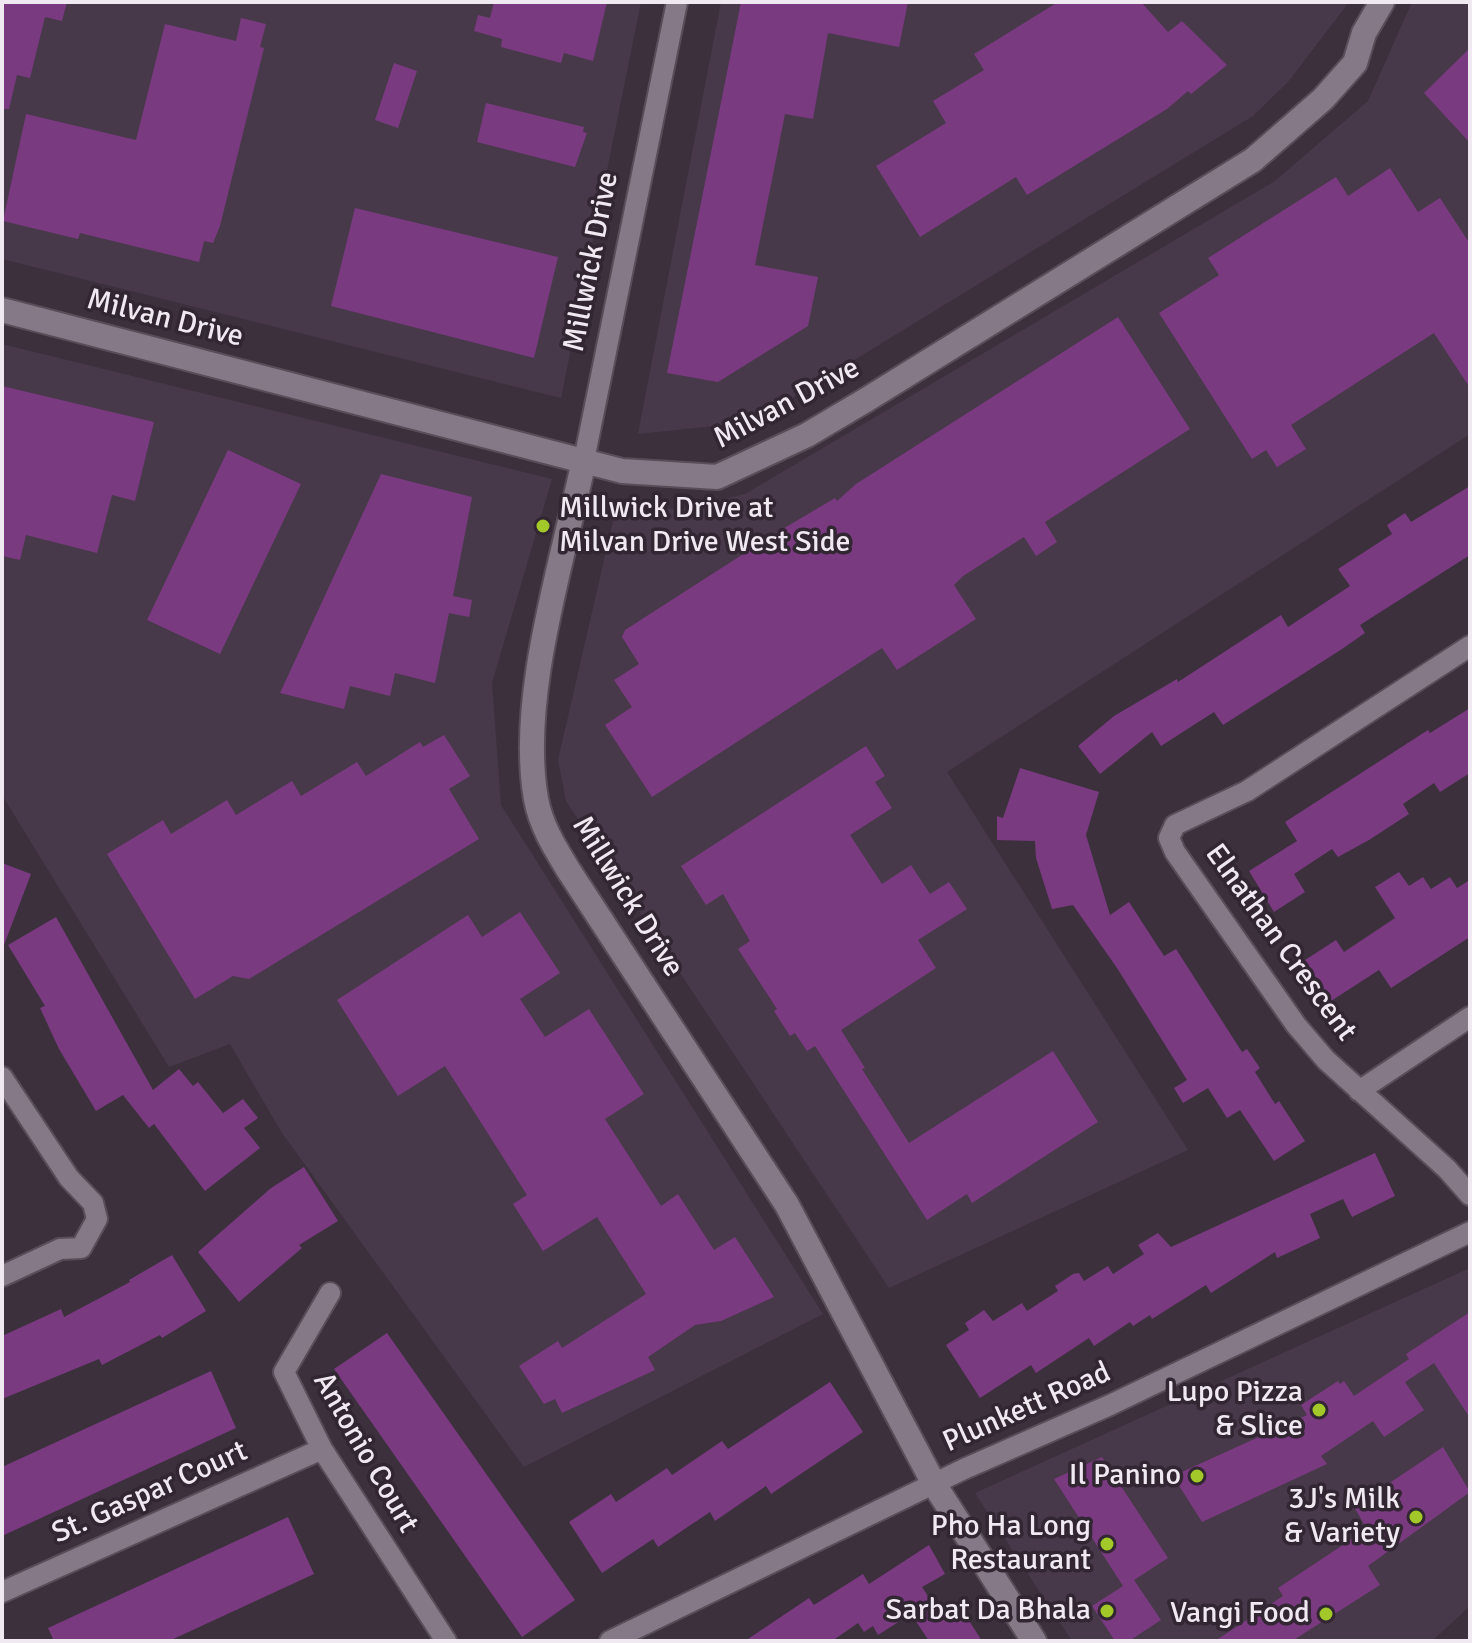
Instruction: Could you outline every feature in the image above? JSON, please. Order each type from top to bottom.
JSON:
[{"type":"street","name":"Millwick Drive","points":[[677,2],[531,728],[536,799],[542,822],[569,871],[787,1205],[934,1484],[1034,1641]]},
{"type":"street","name":"Milvan Drive","points":[[2,310],[622,471],[717,477],[807,435],[1253,160],[1323,99],[1355,63],[1364,33],[1382,2]]},
{"type":"street","name":"Elnathan Crescent","points":[[1470,646],[1247,791],[1175,825],[1169,838],[1175,852],[1296,1025],[1359,1091],[1447,1169],[1470,1195]]},
{"type":"street","points":[[1359,1091],[1470,1017]]},
{"type":"street","points":[[2,1077],[69,1178],[93,1203],[97,1219],[81,1248],[60,1249],[2,1276]]},
{"type":"street","name":"Plunkett Road","points":[[610,1641],[934,1484],[1110,1405],[1470,1232]]},
{"type":"street","name":"Antonio Court","points":[[330,1293],[284,1372],[322,1449],[446,1641]]},
{"type":"street","name":"St. Gaspar Court","points":[[2,1592],[322,1449]]},
{"type":"shaded area","points":[[2,2],[641,2],[561,398],[2,259]]},
{"type":"shaded area","points":[[721,2],[1349,2],[1288,82],[1253,116],[753,422],[638,434]]},
{"type":"shaded area","points":[[1412,2],[1470,2],[1470,434],[947,772],[1188,1150],[889,1288],[566,801],[558,760],[616,508],[682,509],[745,494],[1275,181],[1368,101]]},
{"type":"shaded area","points":[[2,344],[552,479],[492,683],[501,805],[823,1314],[524,1467],[282,1133],[230,1044],[169,1067],[2,795]]},
{"type":"shaded area","points":[[1470,1268],[1470,1606],[1432,1641],[1072,1641],[975,1493]]},
{"type":"building","points":[[2,2],[67,2],[62,21],[45,17],[30,78],[17,75],[9,109],[2,109]]},
{"type":"building","points":[[494,2],[607,2],[593,61],[564,53],[561,63],[501,47],[502,39],[474,31],[478,15],[490,18]]},
{"type":"building","points":[[741,2],[908,2],[899,47],[828,33],[813,119],[785,114],[755,265],[818,277],[808,326],[718,382],[667,373]]},
{"type":"building","points":[[1058,2],[1141,2],[1168,32],[1182,21],[1227,65],[1191,94],[1188,91],[1167,109],[1027,195],[1016,177],[920,237],[876,166],[946,123],[933,101],[984,70],[974,54]]},
{"type":"building","points":[[241,18],[266,24],[260,47],[264,48],[220,226],[213,243],[204,241],[199,262],[80,233],[78,239],[3,221],[26,114],[136,140],[165,24],[236,41]]},
{"type":"building","points":[[1470,48],[1470,143],[1424,93]]},
{"type":"building","points":[[394,63],[417,71],[398,128],[375,120]]},
{"type":"building","points":[[486,103],[584,127],[583,132],[587,133],[575,167],[477,142]]},
{"type":"building","points":[[1390,168],[1418,212],[1440,198],[1470,244],[1470,388],[1434,333],[1291,425],[1306,449],[1277,467],[1266,450],[1252,459],[1159,313],[1219,275],[1208,258],[1336,177],[1348,196]]},
{"type":"building","points":[[355,208],[558,257],[534,358],[331,306]]},
{"type":"building","points":[[1118,317],[1190,429],[1045,522],[1057,542],[1036,556],[1024,537],[963,576],[954,585],[976,619],[897,670],[882,648],[652,797],[605,725],[632,707],[614,680],[639,664],[622,637],[625,630],[776,533],[835,498],[837,501],[856,484]]},
{"type":"building","points":[[2,386],[154,422],[135,501],[112,495],[97,553],[26,535],[20,560],[2,556]]},
{"type":"building","points":[[228,450],[301,484],[220,654],[147,620]]},
{"type":"building","points":[[381,474],[472,497],[453,596],[472,600],[469,617],[449,613],[435,683],[395,673],[390,696],[350,686],[344,709],[280,693]]},
{"type":"building","points":[[1470,486],[1470,555],[1360,625],[1365,633],[1342,649],[1223,725],[1214,712],[1161,746],[1152,732],[1100,774],[1078,746],[1114,716],[1177,679],[1178,682],[1281,615],[1288,627],[1350,586],[1338,569],[1392,534],[1387,525],[1405,513],[1411,522]]},
{"type":"building","points":[[1470,708],[1470,773],[1440,792],[1434,783],[1403,804],[1409,814],[1369,840],[1338,857],[1332,849],[1294,874],[1305,892],[1274,912],[1249,871],[1297,841],[1285,822],[1428,730],[1430,733]]},
{"type":"building","points":[[444,735],[470,776],[449,789],[479,839],[249,979],[233,976],[195,999],[107,854],[163,820],[171,834],[227,800],[236,815],[292,781],[301,796],[357,762],[366,776],[420,742],[423,747]]},
{"type":"building","points":[[866,746],[885,776],[875,782],[892,808],[850,835],[882,884],[911,865],[930,894],[949,882],[967,909],[918,940],[936,968],[841,1030],[865,1068],[862,1069],[909,1143],[1053,1051],[1098,1122],[972,1203],[967,1194],[927,1220],[815,1046],[807,1051],[795,1033],[790,1036],[774,1011],[777,1009],[738,949],[750,941],[723,894],[706,905],[681,866]]},
{"type":"building","points":[[1020,768],[1099,792],[1086,835],[1110,915],[1129,902],[1164,956],[1176,949],[1242,1052],[1247,1049],[1260,1068],[1255,1072],[1275,1104],[1279,1101],[1305,1141],[1274,1161],[1240,1110],[1227,1118],[1208,1088],[1183,1103],[1174,1088],[1187,1080],[1117,968],[1073,905],[1052,909],[1036,858],[1035,841],[997,840],[997,816],[1003,818]]},
{"type":"building","points":[[2,863],[31,874],[4,945],[2,945]]},
{"type":"building","points":[[1399,872],[1409,886],[1423,877],[1431,889],[1450,877],[1457,888],[1470,880],[1470,937],[1391,988],[1379,970],[1331,1001],[1305,960],[1336,940],[1344,952],[1395,918],[1375,887]]},
{"type":"building","points":[[520,912],[560,973],[520,999],[545,1037],[589,1009],[644,1094],[605,1119],[661,1206],[678,1194],[714,1250],[735,1237],[774,1297],[721,1321],[695,1325],[648,1357],[655,1370],[562,1413],[555,1399],[544,1404],[519,1366],[558,1341],[562,1348],[646,1294],[597,1217],[543,1251],[513,1204],[527,1195],[445,1066],[398,1096],[337,1000],[468,915],[482,937]]},
{"type":"building","points":[[56,917],[153,1090],[179,1069],[193,1086],[198,1082],[223,1113],[243,1099],[258,1118],[244,1128],[260,1148],[205,1191],[154,1124],[149,1128],[123,1095],[96,1111],[59,1049],[40,1008],[45,1006],[8,945]]},
{"type":"building","points":[[1375,1153],[1395,1196],[1352,1217],[1343,1199],[1310,1214],[1320,1238],[1277,1258],[1275,1252],[1211,1293],[1206,1285],[1152,1319],[1150,1315],[1133,1326],[1130,1322],[1094,1346],[1089,1338],[1036,1373],[1031,1365],[980,1398],[946,1345],[969,1330],[965,1323],[984,1310],[993,1321],[1022,1303],[1027,1311],[1058,1291],[1055,1286],[1073,1274],[1079,1273],[1084,1281],[1108,1266],[1113,1274],[1144,1254],[1138,1245],[1158,1233],[1171,1247]]},
{"type":"building","points":[[304,1167],[338,1221],[299,1245],[302,1248],[239,1302],[198,1252],[271,1188]]},
{"type":"building","points":[[172,1255],[206,1311],[162,1338],[160,1335],[102,1365],[99,1359],[2,1399],[2,1336],[61,1309],[64,1317],[130,1282]]},
{"type":"building","points":[[1470,1312],[1470,1418],[1434,1363],[1405,1382],[1424,1410],[1384,1437],[1373,1421],[1321,1456],[1327,1464],[1202,1522],[1173,1476],[1307,1415],[1301,1405],[1338,1381],[1340,1384],[1344,1381],[1354,1396],[1409,1359],[1406,1354]]},
{"type":"building","points":[[387,1333],[575,1600],[522,1637],[334,1369]]},
{"type":"building","points":[[211,1371],[236,1428],[2,1536],[2,1467]]},
{"type":"building","points":[[830,1382],[863,1432],[771,1494],[766,1486],[715,1521],[710,1512],[658,1547],[653,1539],[602,1573],[569,1522],[611,1494],[616,1502],[667,1468],[672,1475],[722,1441],[728,1449]]},
{"type":"building","points":[[1443,1447],[1470,1492],[1368,1566],[1380,1585],[1292,1641],[1215,1641],[1283,1596],[1278,1588],[1367,1529],[1354,1507]]},
{"type":"building","points":[[1102,1457],[1168,1558],[1134,1580],[1161,1620],[1129,1641],[1115,1641],[1092,1606],[1123,1586],[1054,1479]]},
{"type":"building","points":[[288,1517],[314,1574],[169,1641],[54,1641],[48,1628]]},
{"type":"building","points":[[929,1545],[945,1574],[922,1587],[941,1616],[959,1605],[982,1641],[929,1641],[911,1614],[878,1635],[873,1626],[864,1632],[858,1623],[832,1641],[745,1641],[809,1598],[814,1605],[863,1574],[869,1584]]},
{"type":"place","name":"Millwick Drive at Milvan Drive West Side","points":[[543,526]]},
{"type":"place","name":"Lupo Pizza & Slice","points":[[1319,1410]]},
{"type":"place","name":"Il Panino","points":[[1197,1476]]},
{"type":"place","name":"3J's Milk & Variety","points":[[1416,1517]]},
{"type":"place","name":"Pho Ha Long Restaurant","points":[[1107,1544]]},
{"type":"place","name":"Sarbat Da Bhala","points":[[1107,1611]]},
{"type":"place","name":"Vangi Food","points":[[1326,1614]]}]
